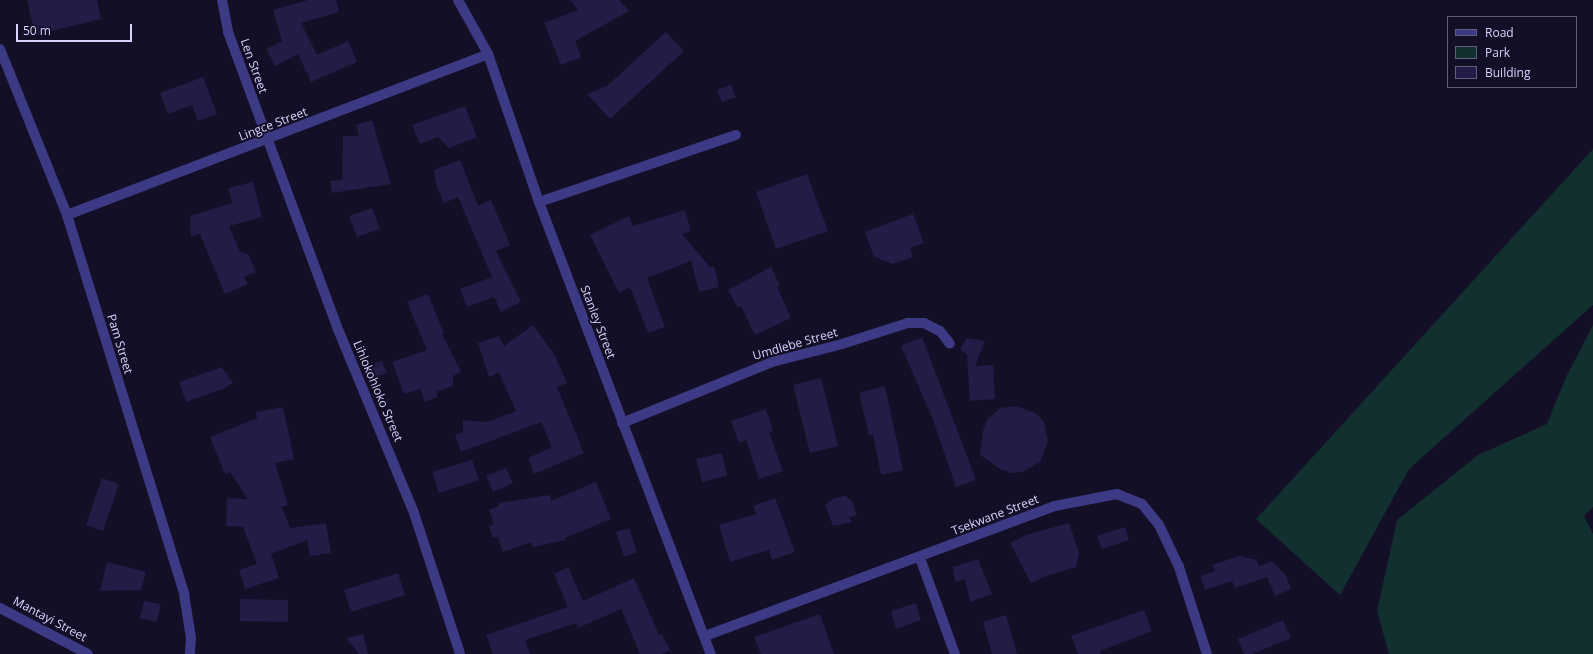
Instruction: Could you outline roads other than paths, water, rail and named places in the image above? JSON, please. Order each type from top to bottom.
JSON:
[{"type":"street","name":"Len Street","points":[[222,0],[228,32],[268,140]]},
{"type":"street","name":"Stanley Street","points":[[458,0],[488,54],[539,202],[711,654]]},
{"type":"street","name":"Pam Street","points":[[0,49],[67,215],[184,594],[191,638],[190,654]]},
{"type":"street","name":"Lingce Street","points":[[67,215],[268,140],[488,54]]},
{"type":"street","points":[[539,202],[736,135]]},
{"type":"street","name":"Lihlokohloko Street","points":[[268,140],[337,327],[414,512],[460,654]]},
{"type":"street","name":"Umdlebe Street","points":[[622,423],[772,362],[862,338],[908,323],[924,323],[934,328],[950,344]]},
{"type":"street","name":"Tsekwane Street","points":[[705,636],[920,558],[1054,506],[1117,494],[1142,504],[1159,525],[1179,567],[1207,654]]},
{"type":"street","points":[[920,558],[955,654]]},
{"type":"street","name":"Mantayi Street","points":[[0,608],[88,654]]}]
